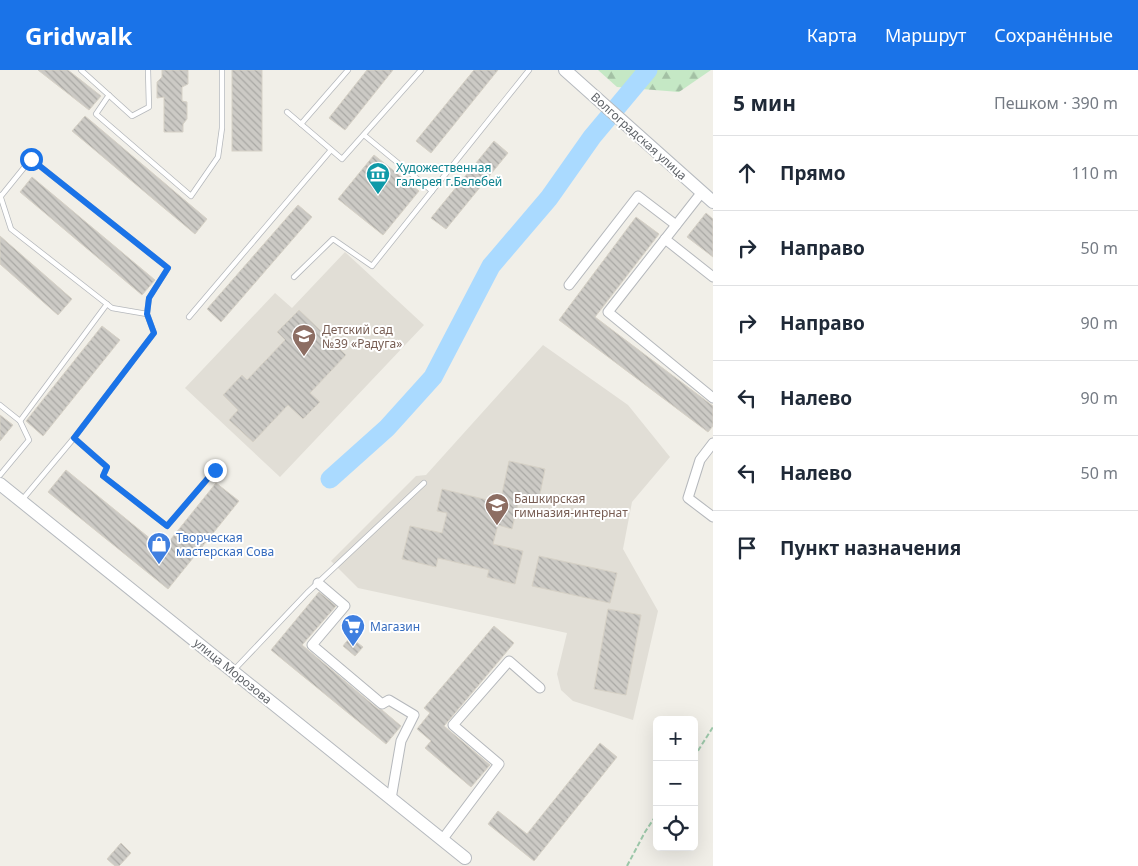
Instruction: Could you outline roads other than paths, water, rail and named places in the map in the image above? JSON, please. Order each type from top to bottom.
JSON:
[{"type":"street","name":"Волгоградская улица","points":[[565,70],[713,202]]},
{"type":"street","points":[[702,192],[608,312],[713,398]]},
{"type":"street","points":[[569,285],[638,196],[676,225]]},
{"type":"street","points":[[665,239],[713,277]]},
{"type":"street","points":[[713,443],[700,460],[688,498],[713,518]]},
{"type":"street","name":"улица Морозова","points":[[0,484],[465,858]]},
{"type":"street","points":[[318,583],[345,606],[312,645],[382,704],[389,700],[414,715],[401,741],[392,799]]},
{"type":"street","points":[[442,840],[499,764],[453,725],[509,661],[540,688]]},
{"type":"lane","points":[[81,70],[132,116],[149,107],[148,70]]},
{"type":"lane","points":[[109,95],[96,114],[191,196],[218,158],[222,128],[222,70]]},
{"type":"lane","points":[[302,124],[348,70]]},
{"type":"lane","points":[[287,112],[342,159],[421,70]]},
{"type":"lane","points":[[294,276],[333,239],[372,266],[529,70]]},
{"type":"lane","points":[[364,135],[432,191]]},
{"type":"lane","points":[[189,317],[331,150]]},
{"type":"lane","points":[[22,502],[74,438],[154,333],[147,314],[149,298],[168,268],[31,159],[0,195],[10,229],[112,308],[147,314]]},
{"type":"lane","points":[[20,421],[107,304]]},
{"type":"lane","points":[[0,405],[20,421],[29,440],[0,474]]},
{"type":"lane","points":[[74,438],[107,467],[103,476],[167,526],[215,470]]},
{"type":"lane","points":[[233,671],[318,583],[424,483]]},
{"type":"waterway","points":[[330,479],[387,428],[433,377],[491,266],[549,198],[592,137],[648,70]]},
{"type":"place","name":"Художественная галерея г.Белебей","points":[[378,195]]},
{"type":"place","name":"Детский сад №39 «Радуга»","points":[[304,357]]},
{"type":"place","name":"Башкирская гимназия-интернат","points":[[497,526]]},
{"type":"place","name":"Творческая мастерская Сова","points":[[159,565]]},
{"type":"place","name":"Магазин","points":[[353,647]]}]
